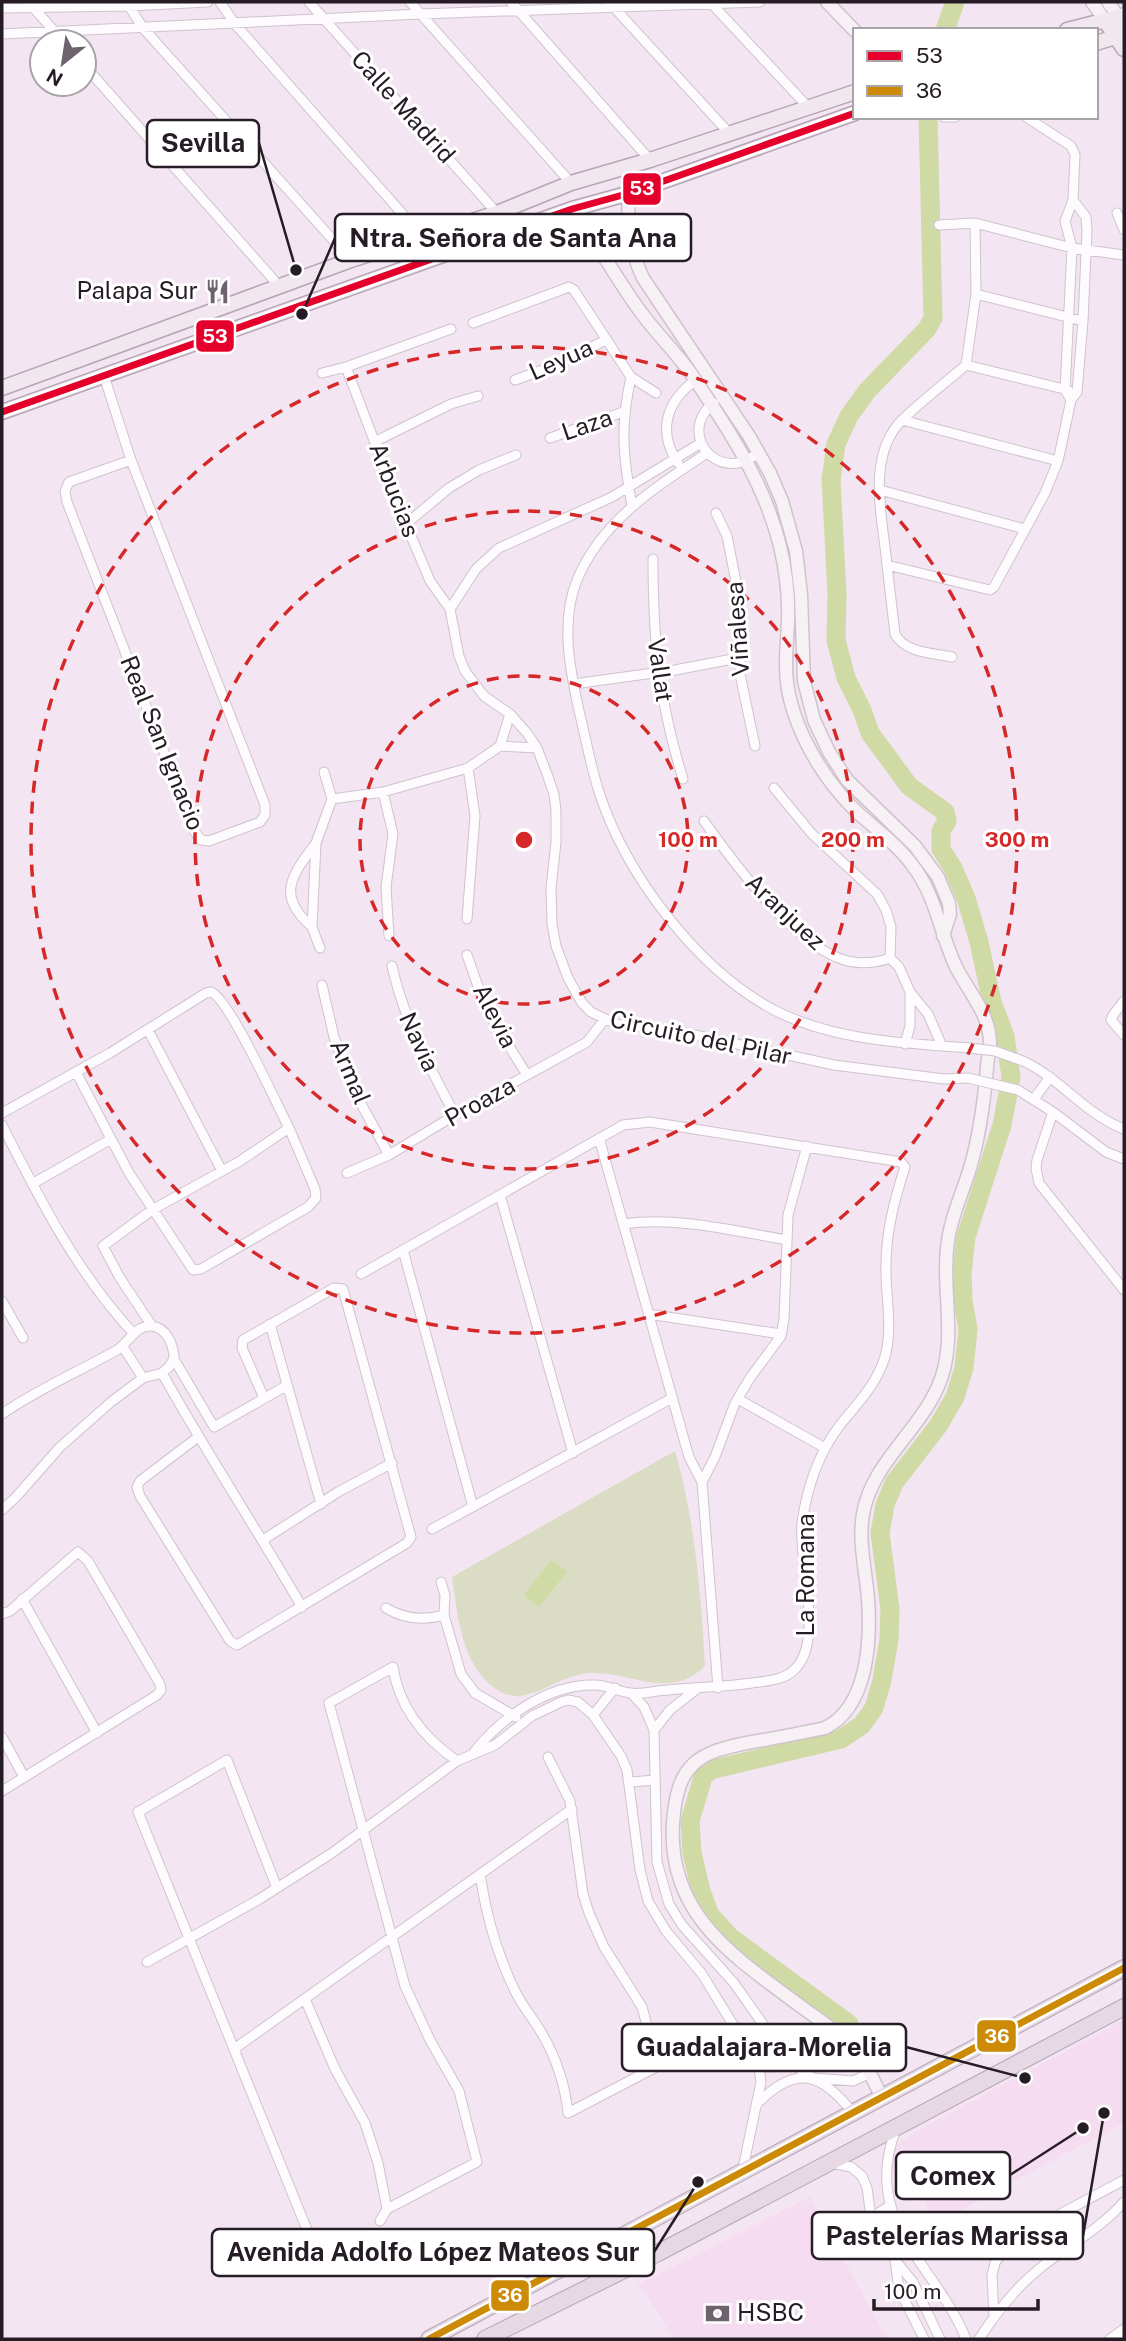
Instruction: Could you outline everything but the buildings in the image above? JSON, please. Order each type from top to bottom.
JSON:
[{"type":"highway","points":[[429,2339],[1124,1968]]},
{"type":"highway","points":[[485,2339],[658,2253],[1124,2007]]},
{"type":"main road","points":[[1098,29],[1119,29]]},
{"type":"main road","points":[[1098,42],[1119,29]]},
{"type":"main road","points":[[2,388],[351,260],[497,213],[571,183],[650,160],[853,93]]},
{"type":"main road","points":[[2,412],[572,209],[631,193],[853,114]]},
{"type":"main road","points":[[786,137],[854,119]]},
{"type":"street","points":[[2,8],[30,4],[129,6],[208,2]]},
{"type":"street","points":[[220,2],[235,24],[422,236]]},
{"type":"street","name":"Calle Madrid","points":[[309,2],[497,213]]},
{"type":"street","points":[[410,2],[571,183]]},
{"type":"street","points":[[511,2],[650,160]]},
{"type":"street","points":[[98,29],[521,12],[612,5],[760,2]]},
{"type":"street","points":[[827,2],[853,29]]},
{"type":"street","points":[[1092,2],[1119,29]]},
{"type":"street","points":[[1108,2],[1119,29]]},
{"type":"street","points":[[711,3],[807,107]]},
{"type":"street","points":[[30,4],[51,28]]},
{"type":"street","points":[[612,5],[729,133]]},
{"type":"street","points":[[129,6],[143,28],[351,260]]},
{"type":"street","points":[[2,34],[28,32]]},
{"type":"street","points":[[98,81],[280,287]]},
{"type":"street","points":[[1029,119],[1074,151],[1073,200],[1065,221],[1072,248],[1065,390]]},
{"type":"street","points":[[631,193],[628,220],[638,268],[672,321],[716,402],[752,457],[782,552],[788,602],[788,688],[800,728],[838,791],[917,870],[936,909],[943,936],[966,987],[984,1016],[988,1030],[990,1046],[985,1101],[972,1162],[947,1244],[949,1332],[942,1376],[924,1414],[873,1483],[863,1510],[862,1546],[869,1626],[860,1682],[845,1712],[825,1728],[722,1748],[701,1757],[692,1765],[682,1783],[674,1812],[673,1853],[677,1874],[695,1914],[755,1973],[846,2041],[870,2073],[882,2098]]},
{"type":"street","points":[[887,565],[990,590],[1045,493],[1058,461],[1074,396],[1083,321],[1086,217],[1073,200]]},
{"type":"street","points":[[572,209],[597,242],[631,299],[716,402]]},
{"type":"street","points":[[1117,212],[1124,230]]},
{"type":"street","points":[[952,657],[911,648],[900,643],[895,634],[880,490],[881,458],[888,439],[902,420],[966,365],[976,294],[975,223]]},
{"type":"street","points":[[939,225],[975,223],[1072,248],[1124,255]]},
{"type":"street","points":[[473,323],[569,287],[574,290],[631,377],[656,393]]},
{"type":"street","points":[[976,294],[1083,321]]},
{"type":"street","points":[[658,332],[672,321]]},
{"type":"street","points":[[322,373],[451,329]]},
{"type":"street","name":"Leyua","points":[[515,380],[553,366],[606,340]]},
{"type":"street","points":[[966,365],[1065,390],[1074,396]]},
{"type":"street","name":"Arbucias","points":[[346,367],[430,581],[450,609]]},
{"type":"street","name":"Real San Ignacio","points":[[104,376],[131,460],[265,805],[265,815],[260,822],[209,841],[201,840],[195,832],[67,502],[65,491],[69,482],[131,460]]},
{"type":"street","points":[[631,377],[623,412],[622,436],[632,506]]},
{"type":"street","points":[[683,469],[667,438],[666,426],[669,413],[682,390],[696,380]]},
{"type":"street","points":[[376,441],[451,404],[478,396]]},
{"type":"street","points":[[716,402],[699,421],[701,443],[716,460],[727,463],[752,457]]},
{"type":"street","name":"Laza","points":[[550,438],[623,412]]},
{"type":"street","points":[[902,420],[1058,461]]},
{"type":"street","points":[[450,609],[476,569],[491,554],[509,542],[612,497],[701,443]]},
{"type":"street","name":"Circuito del Pilar","points":[[708,453],[632,506],[593,548],[570,598],[568,634],[573,684],[600,793],[636,869],[659,903],[711,965],[753,998],[794,1019],[856,1036],[905,1044],[995,1051],[1023,1061],[1050,1077],[1104,1118],[1124,1129]]},
{"type":"street","points":[[406,524],[449,488],[479,470],[516,456]]},
{"type":"street","points":[[880,490],[1025,529]]},
{"type":"street","name":"Viñalesa","points":[[716,513],[727,536],[740,601],[738,658],[743,695],[755,746]]},
{"type":"street","name":"Vallat","points":[[653,559],[653,614],[658,671],[671,739],[683,779]]},
{"type":"street","name":"Circuito del Pilar","points":[[450,609],[459,656],[465,671],[485,696],[510,715],[527,733],[537,748],[554,794],[556,842],[551,916],[556,946],[574,991],[591,1012],[604,1020],[630,1027],[672,1030],[834,1065],[944,1079],[968,1078],[1018,1090],[1054,1112],[1106,1152],[1124,1159]]},
{"type":"street","points":[[573,684],[738,658]]},
{"type":"street","points":[[500,746],[510,715]]},
{"type":"street","points":[[332,799],[383,792],[468,768],[500,746],[537,748]]},
{"type":"street","points":[[467,919],[475,816],[468,768]]},
{"type":"street","points":[[312,927],[293,908],[290,884],[297,868],[316,843],[332,799],[324,772]]},
{"type":"street","points":[[774,788],[812,834],[877,894],[891,927],[890,958],[899,967],[910,992],[928,1014],[942,1046]]},
{"type":"street","points":[[383,792],[393,834],[386,887],[389,936]]},
{"type":"street","name":"Aranjuez","points":[[704,821],[757,890],[819,947],[837,958],[853,961],[877,962],[890,958]]},
{"type":"street","points":[[316,843],[312,927],[320,948]]},
{"type":"street","name":"Alevia","points":[[467,955],[486,1009],[527,1075]]},
{"type":"street","name":"Navia","points":[[391,966],[398,996],[415,1040],[455,1115]]},
{"type":"street","name":"Armal","points":[[322,985],[334,1037],[353,1089],[389,1155]]},
{"type":"street","points":[[905,1044],[910,1026],[910,992]]},
{"type":"street","points":[[2,1112],[148,1030],[206,993],[215,993],[239,1030],[289,1128],[315,1189],[316,1198],[308,1207],[197,1271],[189,1268],[128,1173],[76,1072]]},
{"type":"street","points":[[1124,1001],[1111,1020],[1124,1035]]},
{"type":"street","name":"Proaza","points":[[347,1173],[389,1155],[587,1042],[604,1020]]},
{"type":"street","points":[[148,1030],[222,1171]]},
{"type":"street","points":[[1034,1099],[1050,1077]]},
{"type":"street","points":[[1054,1112],[1037,1160],[1040,1183],[1124,1290]]},
{"type":"street","points":[[361,1274],[623,1125],[650,1122],[807,1146],[792,1196],[787,1240],[785,1319],[781,1334],[738,1399],[702,1482]]},
{"type":"street","points":[[2,1125],[32,1184],[80,1266],[134,1334]]},
{"type":"street","points":[[152,1326],[120,1278],[103,1246],[152,1210],[222,1171],[289,1128]]},
{"type":"street","points":[[599,1138],[689,1457],[702,1482],[718,1688]]},
{"type":"street","points":[[32,1184],[111,1139]]},
{"type":"street","name":"La Romana","points":[[474,1752],[487,1736],[513,1715],[543,1697],[564,1689],[595,1685],[631,1693],[718,1688],[774,1680],[786,1676],[800,1664],[809,1631],[802,1527],[809,1484],[825,1448],[869,1391],[885,1356],[888,1333],[888,1237],[905,1167],[901,1162],[807,1146]]},
{"type":"street","points":[[500,1195],[573,1453]]},
{"type":"street","points":[[623,1224],[645,1221],[676,1222],[787,1240]]},
{"type":"street","points":[[403,1250],[473,1507]]},
{"type":"street","points":[[198,1437],[140,1481],[137,1487],[140,1496],[233,1644],[241,1644],[410,1540],[411,1534],[343,1289],[334,1288],[246,1338],[242,1344],[264,1398]]},
{"type":"street","points":[[2,1301],[5,1316],[23,1338]]},
{"type":"street","points":[[648,1314],[781,1334]]},
{"type":"street","points":[[270,1324],[321,1504]]},
{"type":"street","points":[[2,1414],[48,1385],[123,1347],[142,1328],[152,1326],[162,1330],[171,1340],[174,1359],[214,1427],[286,1387]]},
{"type":"street","points":[[123,1347],[143,1378]]},
{"type":"street","points":[[2,1510],[60,1447],[111,1402],[143,1378],[162,1373],[174,1359]]},
{"type":"street","points":[[162,1373],[302,1608]]},
{"type":"street","points":[[432,1529],[672,1398]]},
{"type":"street","points":[[738,1399],[825,1448]]},
{"type":"street","points":[[263,1540],[392,1463]]},
{"type":"street","points":[[2,1614],[78,1552],[88,1561],[161,1690],[158,1695],[2,1791]]},
{"type":"street","points":[[440,1582],[445,1595],[443,1615],[461,1674],[468,1686],[475,1693],[524,1721]]},
{"type":"street","points":[[22,1600],[97,1733]]},
{"type":"street","points":[[386,1608],[409,1618],[422,1619],[443,1615]]},
{"type":"street","points":[[380,2221],[387,2209],[481,2164],[459,2091],[420,2022],[405,1986],[329,1703],[393,1667],[399,1693],[410,1716],[430,1740],[457,1761]]},
{"type":"street","points":[[593,1715],[615,1688]]},
{"type":"street","points":[[654,1730],[670,1710],[698,1688]]},
{"type":"street","points":[[631,1693],[644,1707],[654,1730],[657,1862],[670,1904],[682,1925],[734,1983],[786,2057],[839,2095],[853,2113]]},
{"type":"street","points":[[147,1962],[277,1888],[332,1853],[457,1761],[495,1745],[524,1721],[568,1700],[578,1702],[593,1715],[621,1756],[631,1783],[638,1854],[649,1901],[666,1931],[702,1974],[759,2067],[761,2082],[742,2173]]},
{"type":"street","points":[[2,1737],[24,1777]]},
{"type":"street","points":[[480,1874],[489,1922],[501,1960],[516,1994],[550,2048],[562,2080],[568,2113],[659,2066],[642,2007],[604,1947],[583,1894],[572,1808],[561,1779],[548,1757]]},
{"type":"street","points":[[277,1888],[227,1760],[138,1812],[314,2247],[323,2254]]},
{"type":"street","points":[[631,1783],[654,1780]]},
{"type":"street","points":[[234,2049],[572,1808]]},
{"type":"street","points":[[305,1999],[335,2069],[365,2123],[378,2163],[387,2209]]},
{"type":"street","points":[[759,2067],[774,2067],[786,2057]]},
{"type":"street","points":[[756,2105],[779,2085],[791,2079],[853,2081],[870,2073]]},
{"type":"street","points":[[896,2128],[888,2157],[891,2205],[904,2239],[952,2308],[966,2339]]},
{"type":"street","points":[[830,2162],[851,2167],[862,2176],[868,2192],[871,2217],[884,2244],[913,2282],[940,2339]]},
{"type":"street","points":[[994,2317],[992,2276],[995,2263],[1008,2242],[1124,2180]]},
{"type":"street","points":[[978,2339],[1015,2291],[1036,2271],[1093,2232],[1124,2202]]},
{"type":"street","points":[[840,2237],[891,2205]]},
{"type":"street","points":[[895,2260],[899,2289],[924,2339]]},
{"type":"street","points":[[1110,2339],[1124,2329]]},
{"type":"shaded area","points":[[675,1451],[688,1504],[696,1557],[705,1666],[678,1682],[650,1682],[592,1673],[573,1676],[521,1696],[508,1695],[496,1689],[484,1679],[468,1653],[459,1623],[452,1577]]},
{"type":"shaded area","points":[[551,1560],[567,1572],[539,1607],[524,1595]]},
{"type":"shaded area","points":[[1124,2020],[1124,2123],[990,2193],[937,2225],[921,2196],[904,2203],[894,2180],[891,2162],[899,2143],[920,2129]]},
{"type":"shaded area","points":[[810,2197],[887,2339],[674,2339],[648,2297],[637,2285]]},
{"type":"waterway","points":[[946,28],[955,2]]},
{"type":"waterway","points":[[849,2024],[730,1937],[710,1915],[692,1853],[690,1821],[703,1777],[710,1770],[841,1739],[862,1725],[874,1708],[889,1639],[890,1609],[880,1533],[885,1505],[894,1483],[938,1426],[955,1397],[964,1368],[968,1329],[962,1274],[966,1237],[1002,1125],[1011,1077],[1005,1036],[992,1002],[966,898],[941,849],[941,831],[947,821],[945,812],[909,786],[870,733],[846,678],[836,640],[837,593],[831,480],[836,444],[849,416],[867,391],[927,329],[933,318],[928,119]]},
{"type":"transit line","name":"53","points":[[2,412],[572,209],[630,193],[853,114]]},
{"type":"transit line","name":"36","points":[[429,2339],[1124,1968]]},
{"type":"place","name":"Sevilla","points":[[296,270]]},
{"type":"place","name":"Palapa Sur","points":[[218,291]]},
{"type":"place","name":"Ntra. Señora de Santa Ana","points":[[302,314]]},
{"type":"place","name":"Guadalajara-Morelia","points":[[1025,2078]]},
{"type":"place","name":"Pastelerías Marissa","points":[[1104,2113]]},
{"type":"place","name":"Comex","points":[[1083,2128]]},
{"type":"place","name":"Avenida Adolfo López Mateos Sur","points":[[698,2182]]},
{"type":"place","name":"HSBC","points":[[717,2313]]}]
